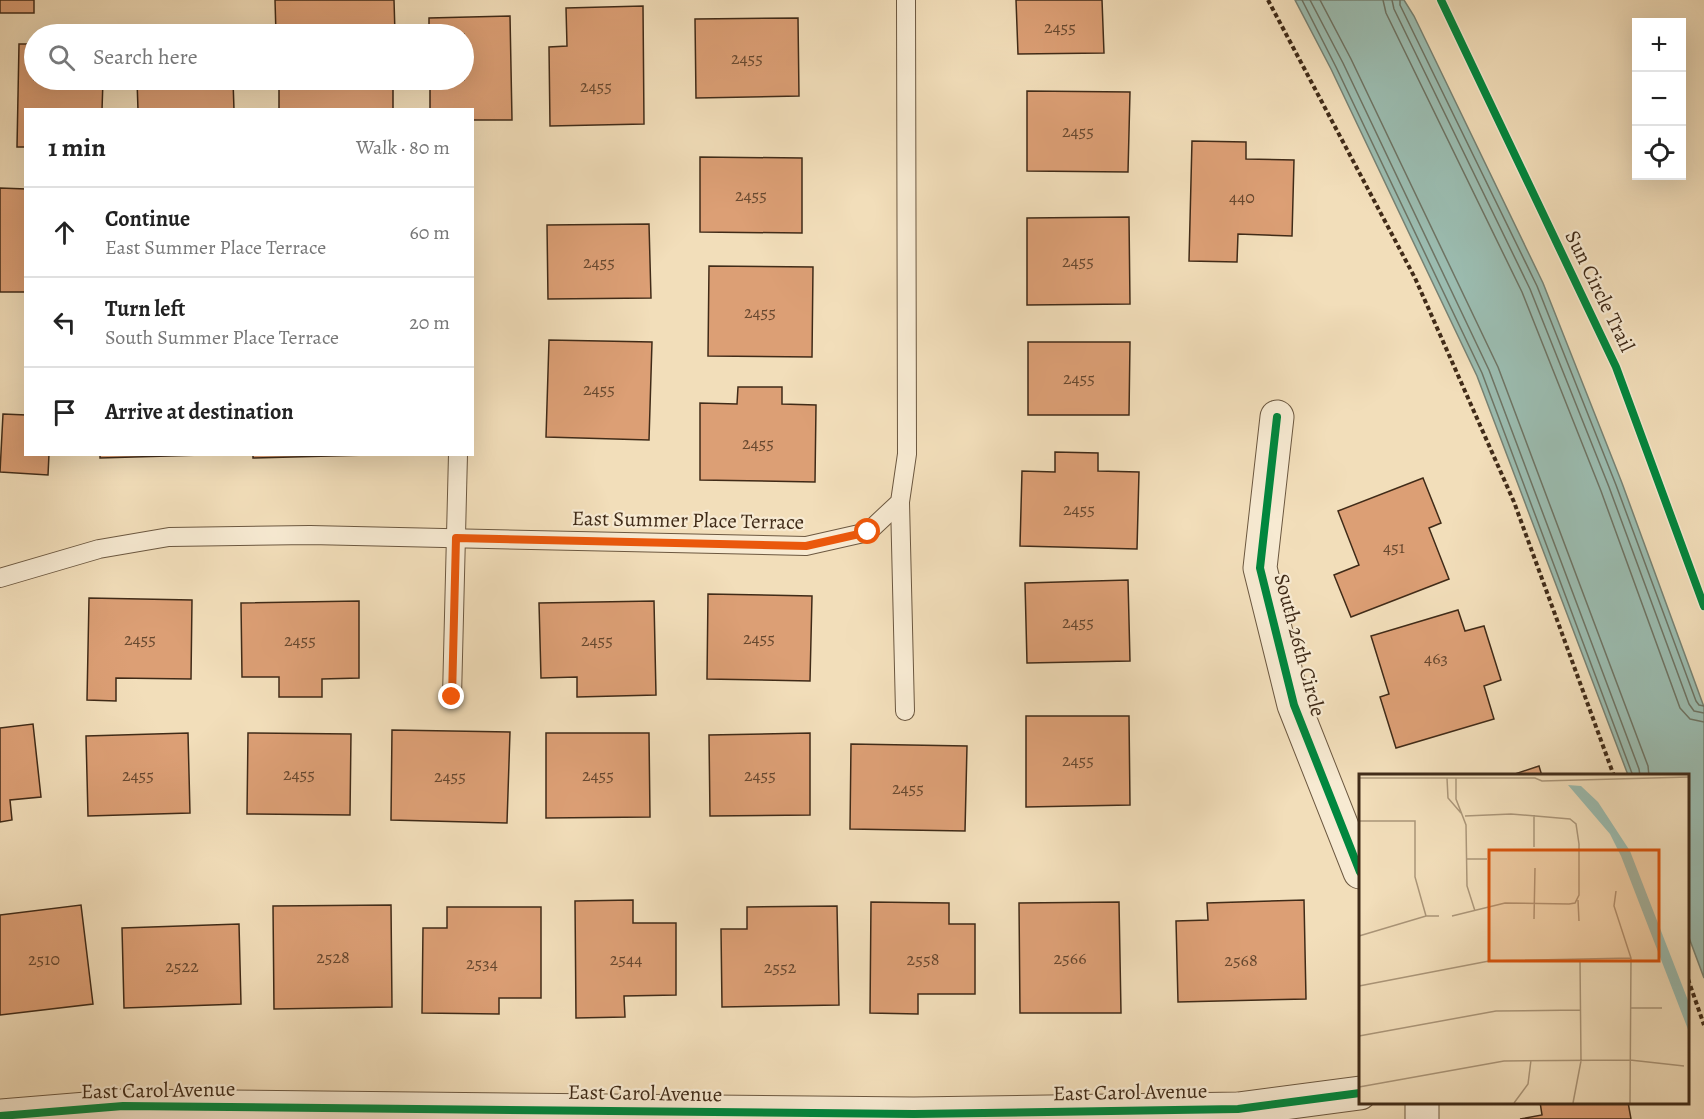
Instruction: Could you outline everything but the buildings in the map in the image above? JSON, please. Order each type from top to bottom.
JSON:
[{"type":"street","name":"South 26th Circle","points":[[1277,417],[1260,568],[1294,705],[1359,869]]},
{"type":"street","name":"East Carol Avenue","points":[[0,1116],[123,1106],[914,1116],[1238,1108],[1359,1094]]},
{"type":"lane","points":[[905,711],[900,502],[907,454],[906,0]]},
{"type":"lane","points":[[452,697],[458,456]]},
{"type":"lane","name":"East Summer Place Terrace","points":[[0,579],[99,549],[169,537],[310,535],[806,546],[868,532],[900,502]]},
{"type":"path","points":[[1268,0],[1420,289],[1514,502],[1613,774]]},
{"type":"path","points":[[1689,982],[1704,1025]]},
{"type":"water","points":[[1295,0],[1404,0],[1414,16],[1543,283],[1622,483],[1704,707],[1704,978],[1689,938],[1689,774],[1628,774],[1477,376],[1331,69]]},
{"type":"cycle path","name":"Sun Circle Trail","points":[[1441,0],[1616,367],[1704,606]]},
{"type":"cycle path","points":[[1277,417],[1260,568],[1294,705],[1359,869]]},
{"type":"cycle path","points":[[0,1116],[123,1106],[914,1114],[1238,1109],[1359,1093]]},
{"type":"route","points":[[452,697],[456,538],[806,546],[868,532]]}]
